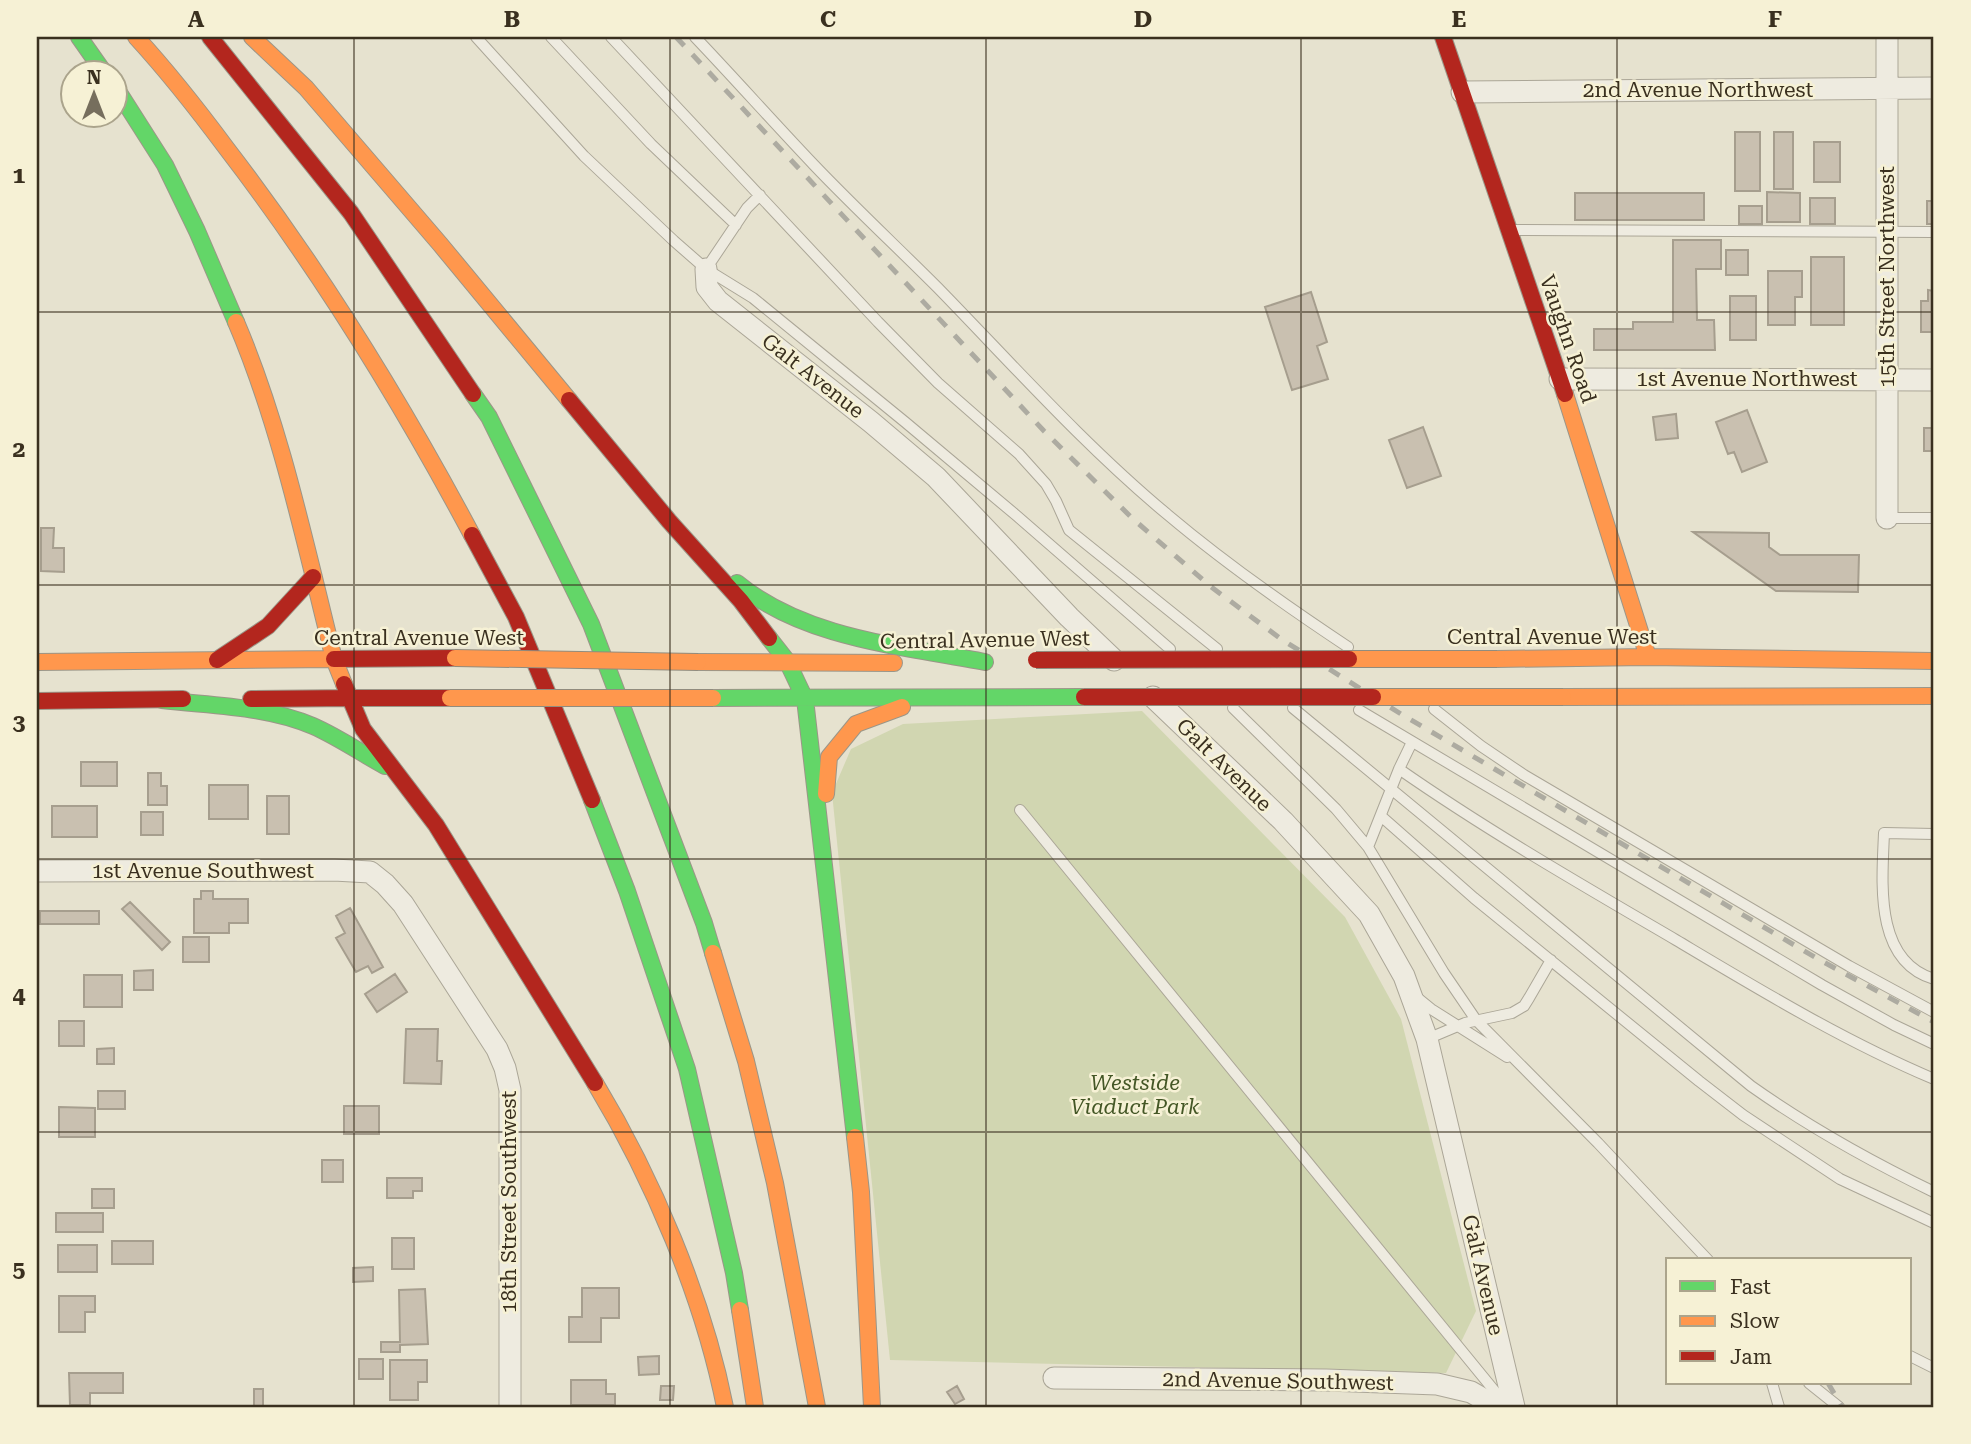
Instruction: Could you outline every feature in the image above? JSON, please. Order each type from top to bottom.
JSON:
[{"type":"main road","points":[[79,37],[96,60]]},
{"type":"main road","points":[[136,37],[169,73],[288,230],[429,453],[516,617],[573,751],[627,891],[687,1069],[734,1273],[755,1407]]},
{"type":"main road","points":[[210,37],[351,213],[489,417],[591,624],[704,923],[746,1060],[775,1183],[817,1407]]},
{"type":"main road","points":[[252,37],[306,88],[669,521],[741,601],[787,661],[805,699],[861,1192],[872,1407]]},
{"type":"main road","name":"Vaughn Road","points":[[1443,37],[1560,379],[1648,657]]},
{"type":"main road","points":[[130,110],[165,166],[197,231],[252,359],[287,474],[334,659],[363,729],[436,825],[597,1086],[642,1166],[683,1267],[712,1349],[725,1407]]},
{"type":"main road","name":"Central Avenue West","points":[[37,662],[455,659],[938,664],[992,662],[841,634],[797,618],[748,592],[669,521]]},
{"type":"main road","points":[[217,660],[268,626],[313,577]]},
{"type":"main road","points":[[1628,673],[1648,657],[1655,666],[1669,674]]},
{"type":"main road","name":"Central Avenue West","points":[[1030,661],[1648,657],[1934,661]]},
{"type":"main road","points":[[1700,680],[1884,696]]},
{"type":"main road","points":[[37,701],[927,698],[1559,686],[1934,696]]},
{"type":"main road","points":[[822,835],[829,757],[856,724],[927,698]]},
{"type":"main road","points":[[162,700],[272,714],[295,720],[313,726],[398,774]]},
{"type":"street","name":"15th Street Northwest","points":[[1887,37],[1887,518]]},
{"type":"street","name":"2nd Avenue Northwest","points":[[1462,92],[1934,88]]},
{"type":"street","name":"Galt Avenue","points":[[706,269],[706,287],[718,301],[872,422],[936,477],[1069,617],[1283,821],[1369,914],[1409,989],[1427,1039],[1514,1407]]},
{"type":"street","name":"1st Avenue Northwest","points":[[1560,379],[1934,380]]},
{"type":"street","name":"1st Avenue Southwest","points":[[37,871],[370,872]]},
{"type":"street","name":"18th Street Southwest","points":[[370,872],[385,884],[402,904],[497,1049],[505,1068],[510,1090],[510,1407]]},
{"type":"street","name":"2nd Avenue Southwest","points":[[1054,1378],[1326,1380],[1437,1384],[1471,1392],[1497,1407]]},
{"type":"lane","points":[[476,37],[584,156],[706,269],[753,298],[884,404],[1027,524],[1193,670]]},
{"type":"lane","points":[[551,37],[651,144],[736,225]]},
{"type":"lane","points":[[611,37],[822,264],[930,374],[1018,454],[1046,484],[1069,530],[1245,671]]},
{"type":"lane","points":[[695,37],[816,167],[1121,473],[1168,515],[1225,559],[1294,611],[1381,669]]},
{"type":"lane","points":[[706,269],[747,208],[760,195]]},
{"type":"lane","points":[[1509,230],[1934,232]]},
{"type":"lane","points":[[1887,518],[1934,518]]},
{"type":"lane","points":[[1324,685],[1412,743],[1822,985],[1934,1044]]},
{"type":"lane","points":[[1266,687],[1751,1086],[1849,1149],[1934,1192]]},
{"type":"lane","points":[[1212,688],[1336,809],[1368,847],[1444,973],[1476,1020],[1598,1143],[1706,1258]]},
{"type":"lane","points":[[1399,690],[1524,775],[1934,1012]]},
{"type":"lane","points":[[1368,847],[1412,743]]},
{"type":"lane","points":[[1399,769],[1547,865],[1720,966],[1868,1049],[1934,1079]]},
{"type":"lane","points":[[1020,810],[1508,1407]]},
{"type":"lane","points":[[1382,817],[1474,898],[1699,1082],[1793,1150],[1840,1179],[1934,1223]]},
{"type":"lane","points":[[1934,834],[1884,833],[1882,891],[1891,939],[1898,951],[1905,962],[1934,979]]},
{"type":"lane","points":[[1427,1039],[1476,1020],[1512,1013],[1524,1006],[1551,960]]},
{"type":"lane","points":[[1409,989],[1419,1000],[1521,1067]]},
{"type":"lane","points":[[1912,1357],[1934,1368]]},
{"type":"lane","points":[[1772,1384],[1779,1407]]},
{"type":"lane","points":[[1810,1384],[1839,1407]]},
{"type":"green space","name":"Westside Viaduct Park","points":[[1142,711],[1345,917],[1401,1019],[1476,1311],[1446,1373],[890,1360],[832,793],[851,749],[903,724]]},
{"type":"building","points":[[1735,132],[1760,132],[1760,191],[1735,191]]},
{"type":"building","points":[[1774,132],[1793,132],[1793,189],[1774,189]]},
{"type":"building","points":[[1814,142],[1840,142],[1840,182],[1814,182]]},
{"type":"building","points":[[1767,192],[1800,193],[1800,222],[1767,222]]},
{"type":"building","points":[[1575,193],[1704,193],[1704,220],[1575,220]]},
{"type":"building","points":[[1810,198],[1835,198],[1835,224],[1810,224]]},
{"type":"building","points":[[1927,201],[1934,201],[1934,224],[1927,224]]},
{"type":"building","points":[[1739,206],[1762,206],[1762,224],[1739,224]]},
{"type":"building","points":[[1673,240],[1721,240],[1721,269],[1696,269],[1697,320],[1714,320],[1715,350],[1594,350],[1594,329],[1633,329],[1633,322],[1673,322]]},
{"type":"building","points":[[1726,250],[1748,250],[1748,275],[1726,275]]},
{"type":"building","points":[[1811,257],[1844,257],[1844,325],[1811,325]]},
{"type":"building","points":[[1768,271],[1802,271],[1802,297],[1795,297],[1795,325],[1768,325]]},
{"type":"building","points":[[1928,290],[1934,291],[1934,332],[1921,332],[1921,301],[1928,301]]},
{"type":"building","points":[[1311,292],[1327,342],[1317,346],[1328,379],[1292,390],[1265,307]]},
{"type":"building","points":[[1730,296],[1756,296],[1756,340],[1730,340]]},
{"type":"building","points":[[1747,410],[1767,462],[1742,472],[1734,452],[1728,454],[1716,422]]},
{"type":"building","points":[[1676,414],[1678,438],[1656,440],[1653,417]]},
{"type":"building","points":[[1423,427],[1441,476],[1407,488],[1389,440]]},
{"type":"building","points":[[1924,428],[1934,428],[1934,451],[1924,451]]},
{"type":"building","points":[[41,528],[54,528],[53,548],[64,548],[64,572],[41,571]]},
{"type":"building","points":[[1693,532],[1769,533],[1769,547],[1780,555],[1859,555],[1858,592],[1776,591]]},
{"type":"building","points":[[81,762],[117,762],[117,786],[81,786]]},
{"type":"building","points":[[148,773],[161,773],[161,786],[167,786],[167,805],[148,805]]},
{"type":"building","points":[[209,785],[248,785],[248,819],[209,819]]},
{"type":"building","points":[[267,796],[289,796],[289,834],[267,834]]},
{"type":"building","points":[[52,806],[97,806],[97,837],[52,837]]},
{"type":"building","points":[[141,812],[163,812],[163,835],[141,835]]},
{"type":"building","points":[[201,891],[213,891],[213,899],[248,899],[248,923],[229,923],[229,933],[194,933],[194,899],[201,899]]},
{"type":"building","points":[[130,902],[170,942],[162,950],[122,909]]},
{"type":"building","points":[[350,908],[383,967],[372,973],[368,966],[356,972],[336,938],[345,933],[336,916]]},
{"type":"building","points":[[40,911],[99,911],[99,924],[40,924]]},
{"type":"building","points":[[183,937],[209,937],[209,962],[183,962]]},
{"type":"building","points":[[153,970],[153,990],[134,990],[134,971]]},
{"type":"building","points":[[395,974],[407,992],[377,1012],[365,994]]},
{"type":"building","points":[[84,975],[122,975],[122,1007],[84,1007]]},
{"type":"building","points":[[59,1021],[84,1021],[84,1046],[59,1046]]},
{"type":"building","points":[[406,1029],[438,1029],[437,1061],[442,1061],[441,1084],[404,1083]]},
{"type":"building","points":[[114,1048],[114,1064],[97,1064],[97,1049]]},
{"type":"building","points":[[98,1091],[125,1091],[125,1109],[98,1109]]},
{"type":"building","points":[[344,1106],[379,1106],[379,1134],[344,1134]]},
{"type":"building","points":[[59,1107],[95,1108],[95,1137],[59,1137]]},
{"type":"building","points":[[322,1160],[343,1160],[343,1182],[322,1182]]},
{"type":"building","points":[[387,1178],[422,1178],[422,1191],[413,1191],[413,1198],[387,1198]]},
{"type":"building","points":[[92,1189],[114,1189],[114,1208],[92,1208]]},
{"type":"building","points":[[56,1213],[103,1213],[103,1232],[56,1232]]},
{"type":"building","points":[[392,1238],[414,1238],[414,1269],[392,1269]]},
{"type":"building","points":[[112,1241],[153,1241],[153,1264],[112,1264]]},
{"type":"building","points":[[58,1245],[97,1245],[97,1272],[58,1272]]},
{"type":"building","points":[[373,1267],[373,1281],[353,1282],[353,1268]]},
{"type":"building","points":[[582,1288],[619,1288],[619,1318],[601,1318],[601,1342],[569,1342],[569,1317],[582,1317]]},
{"type":"building","points":[[425,1289],[428,1344],[400,1345],[400,1352],[381,1352],[381,1342],[400,1342],[399,1290]]},
{"type":"building","points":[[59,1296],[95,1296],[95,1312],[85,1312],[85,1332],[59,1332]]},
{"type":"building","points":[[659,1356],[659,1374],[639,1375],[638,1357]]},
{"type":"building","points":[[359,1359],[383,1359],[383,1379],[359,1379]]},
{"type":"building","points":[[390,1360],[427,1360],[427,1382],[418,1382],[418,1400],[390,1400]]},
{"type":"building","points":[[69,1373],[123,1373],[123,1393],[90,1393],[90,1405],[70,1405]]},
{"type":"building","points":[[571,1380],[606,1380],[606,1394],[615,1394],[615,1405],[571,1405]]},
{"type":"building","points":[[661,1386],[674,1386],[673,1400],[660,1400]]},
{"type":"building","points":[[957,1386],[964,1399],[955,1404],[947,1392]]},
{"type":"building","points":[[254,1389],[263,1389],[263,1407],[254,1407]]},
{"type":"railway","points":[[676,37],[1044,431],[1132,518],[1210,586],[1281,639],[1401,714],[1818,959],[1934,1022]]},
{"type":"railway","points":[[1829,1384],[1842,1407]]},
{"type":"traffic: fast","points":[[79,37],[95,60]]},
{"type":"traffic: fast","points":[[130,110],[165,165],[236,322]]},
{"type":"traffic: fast","points":[[473,394],[489,417],[591,624],[713,953]]},
{"type":"traffic: fast","points":[[737,583],[764,602],[823,628],[888,645],[985,662]]},
{"type":"traffic: fast","points":[[769,638],[787,661],[805,699],[855,1137]]},
{"type":"traffic: fast","points":[[713,698],[1084,697]]},
{"type":"traffic: fast","points":[[162,700],[239,708],[295,719],[331,735],[385,766]]},
{"type":"traffic: fast","points":[[592,800],[627,891],[687,1069],[740,1310]]},
{"type":"traffic: slow","points":[[136,37],[216,134],[294,241],[387,385],[472,535]]},
{"type":"traffic: slow","points":[[252,37],[306,88],[569,400]]},
{"type":"traffic: slow","points":[[236,322],[279,446],[334,659],[344,684]]},
{"type":"traffic: slow","points":[[1565,394],[1648,657]]},
{"type":"traffic: slow","points":[[1497,659],[1648,657],[1934,661]]},
{"type":"traffic: slow","points":[[455,658],[698,662]]},
{"type":"traffic: slow","points":[[37,662],[334,659]]},
{"type":"traffic: slow","points":[[1349,659],[1497,659]]},
{"type":"traffic: slow","points":[[698,662],[894,663]]},
{"type":"traffic: slow","points":[[1563,697],[1934,696]]},
{"type":"traffic: slow","points":[[1373,697],[1563,697]]},
{"type":"traffic: slow","points":[[450,698],[713,698]]},
{"type":"traffic: slow","points":[[826,794],[829,757],[856,724],[902,707]]},
{"type":"traffic: slow","points":[[713,953],[746,1061],[775,1183],[817,1407]]},
{"type":"traffic: slow","points":[[595,1083],[637,1159],[674,1240],[704,1323],[725,1407]]},
{"type":"traffic: slow","points":[[855,1137],[861,1192],[872,1407]]},
{"type":"traffic: slow","points":[[740,1310],[755,1407]]},
{"type":"traffic: jam","points":[[210,37],[351,213],[473,394]]},
{"type":"traffic: jam","points":[[1443,37],[1565,394]]},
{"type":"traffic: jam","points":[[569,400],[669,521],[741,601],[769,638]]},
{"type":"traffic: jam","points":[[472,535],[516,617],[592,800]]},
{"type":"traffic: jam","points":[[217,660],[268,626],[313,577]]},
{"type":"traffic: jam","points":[[334,659],[455,658]]},
{"type":"traffic: jam","points":[[1036,660],[1349,659]]},
{"type":"traffic: jam","points":[[344,684],[363,729],[436,825],[595,1083]]},
{"type":"traffic: jam","points":[[1084,697],[1373,697]]},
{"type":"traffic: jam","points":[[251,699],[351,698]]},
{"type":"traffic: jam","points":[[351,698],[450,698]]},
{"type":"traffic: jam","points":[[37,701],[183,699]]}]
